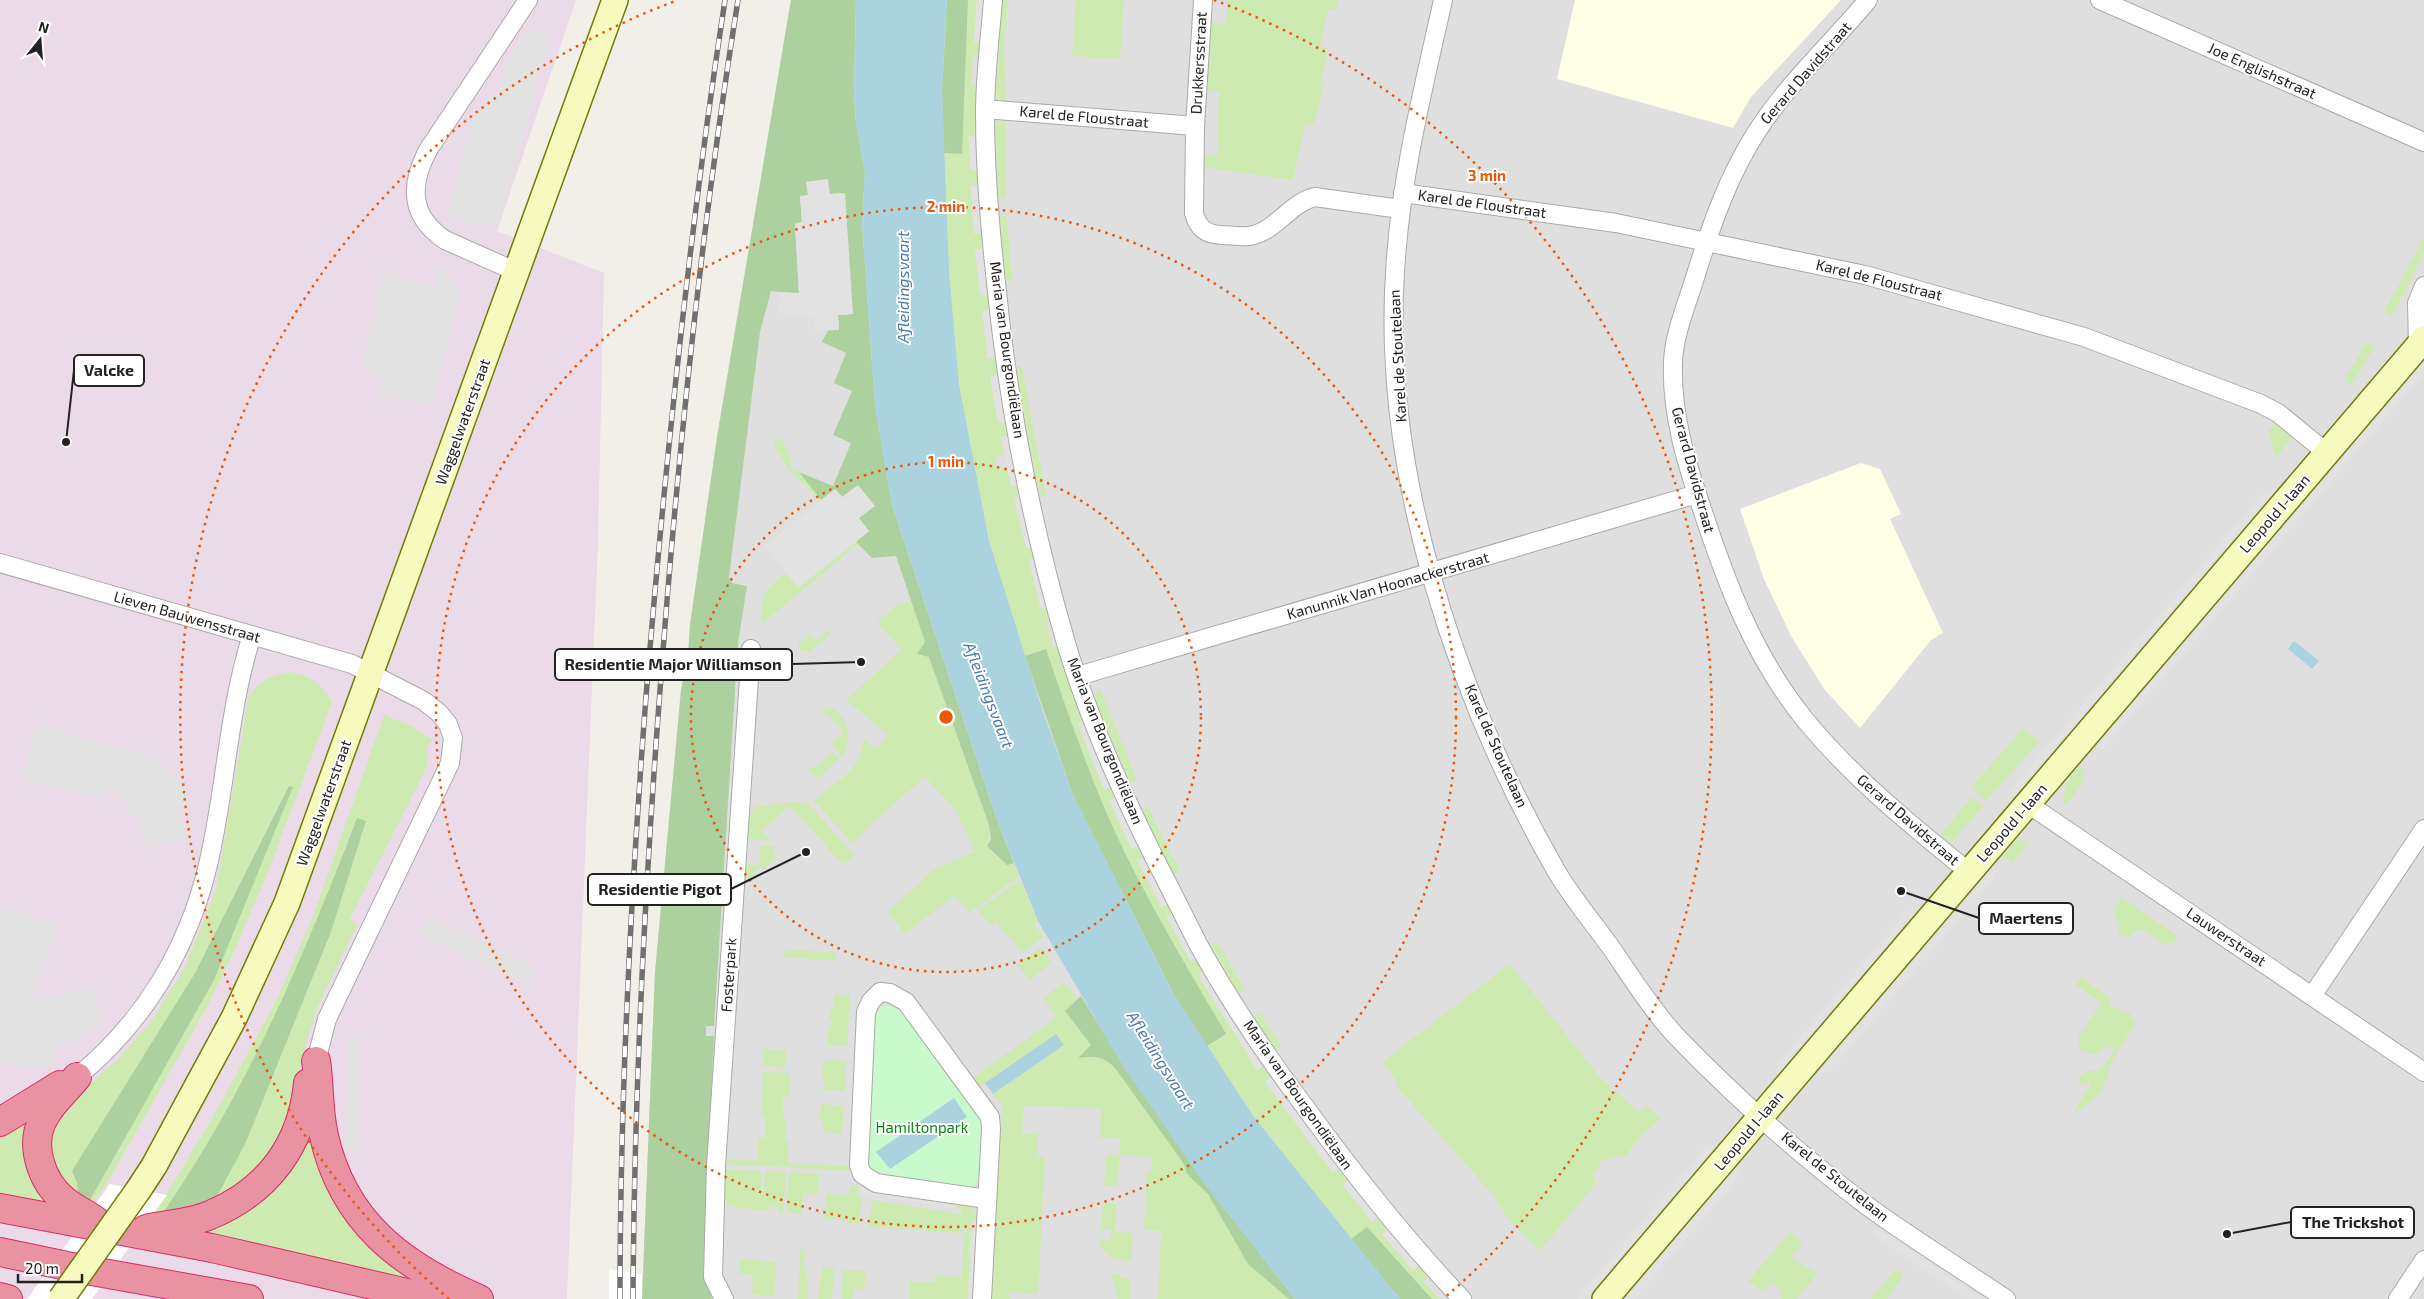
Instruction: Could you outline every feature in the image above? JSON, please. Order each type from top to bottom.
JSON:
[{"type":"highway","points":[[77,1077],[43,1118],[38,1140],[40,1163],[45,1176],[63,1200],[116,1230],[187,1223],[210,1216],[236,1202],[258,1186],[278,1166],[292,1144],[302,1120],[308,1079],[316,1061]]},
{"type":"highway","points":[[316,1061],[324,1135],[332,1167],[347,1199],[368,1227],[394,1251],[424,1272],[479,1299]]},
{"type":"highway","points":[[0,1122],[52,1089],[77,1077]]},
{"type":"highway","points":[[0,1208],[212,1248],[433,1299]]},
{"type":"highway","points":[[0,1252],[86,1270],[249,1299]]},
{"type":"highway","points":[[0,1297],[8,1299]]},
{"type":"main road","name":"Waggelwaterstraat","points":[[61,1299],[154,1166],[210,1064],[262,960],[300,868],[615,0]]},
{"type":"main road","name":"Leopold I-laan","points":[[1606,1299],[2421,343]]},
{"type":"street","points":[[517,272],[461,248],[436,234],[428,227],[420,214],[415,190],[417,177],[428,150],[528,0]]},
{"type":"street","name":"Maria van Bourgondiëlaan","points":[[993,0],[985,110],[987,178],[996,276],[1016,428],[1067,645],[1091,715],[1127,802],[1199,945],[1242,1017],[1350,1169],[1429,1264],[1462,1299]]},
{"type":"street","name":"Drukkersstraat","points":[[1195,126],[1203,0]]},
{"type":"street","name":"Karel de Stoutelaan","points":[[1443,0],[1402,201],[1394,276],[1397,408],[1408,473],[1430,574],[1449,633],[1479,712],[1515,792],[1560,877],[1674,1033],[1762,1117],[1866,1205],[2006,1299]]},
{"type":"street","name":"Gerard Davidstraat","points":[[1868,0],[1789,88],[1767,116],[1746,148],[1725,191],[1706,241],[1678,331],[1673,359],[1676,415],[1697,494],[1725,577],[1762,657],[1786,694],[1832,750],[1863,781],[1969,872]]},
{"type":"street","name":"Joe Englishstraat","points":[[2100,0],[2424,142]]},
{"type":"street","name":"Karel de Floustraat","points":[[985,110],[1195,126],[1194,213],[1196,222],[1202,230],[1212,234],[1248,236],[1273,227],[1306,199],[1315,197],[1402,201],[1616,223],[1865,275],[2084,337],[2271,408],[2327,453]]},
{"type":"street","name":"Leopold I-laan","points":[[2421,343],[2417,303],[2424,286]]},
{"type":"street","name":"Kanunnik Van Hoonackerstraat","points":[[1078,676],[1697,494]]},
{"type":"street","name":"Lieven Bauwensstraat","points":[[0,563],[352,664],[424,701],[439,713],[448,724],[453,738],[453,750],[443,780],[327,1019],[316,1061]]},
{"type":"street","points":[[77,1077],[109,1048],[148,1003],[166,973],[188,927],[208,864],[237,689],[252,635]]},
{"type":"street","name":"Fosterpark","points":[[724,1299],[713,1277],[716,1166],[751,649]]},
{"type":"street","name":"Lauwerstraat","points":[[2028,804],[2424,1072]]},
{"type":"street","points":[[2312,996],[2424,829]]},
{"type":"street","points":[[982,1299],[991,1129],[990,1117],[906,1002],[890,992],[880,992],[871,1001],[866,1012],[860,1170],[865,1178],[876,1183],[987,1199]]},
{"type":"street","points":[[2398,1299],[2424,1260]]},
{"type":"shaded area","points":[[0,0],[576,0],[497,231],[604,273],[598,541],[567,1299],[0,1299]]},
{"type":"shaded area","points":[[791,0],[2424,0],[2424,1299],[642,1299],[655,972],[681,690],[688,655],[690,625],[717,437]]},
{"type":"shaded area","points":[[977,0],[984,0],[981,43],[974,42]]},
{"type":"shaded area","points":[[1575,0],[1841,0],[1751,97],[1733,128],[1557,79]]},
{"type":"shaded area","points":[[528,29],[551,36],[497,226],[481,221],[480,225],[446,215],[477,109],[485,111],[490,95],[496,97],[506,63]]},
{"type":"shaded area","points":[[969,136],[977,136],[978,170],[970,170]]},
{"type":"shaded area","points":[[828,179],[830,194],[845,193],[853,314],[838,315],[839,330],[815,331],[815,318],[778,313],[781,292],[799,293],[795,224],[802,222],[800,196],[808,195],[806,182]]},
{"type":"shaded area","points":[[979,185],[983,233],[974,234],[971,186]]},
{"type":"shaded area","points":[[975,249],[984,249],[987,295],[980,295]]},
{"type":"shaded area","points":[[439,262],[460,291],[432,404],[377,395],[382,375],[360,369],[383,272],[434,286]]},
{"type":"shaded area","points":[[989,310],[995,356],[988,358],[982,311]]},
{"type":"shaded area","points":[[2424,361],[2424,373],[2103,749],[2097,745]]},
{"type":"shaded area","points":[[998,375],[1006,422],[998,423],[990,376]]},
{"type":"shaded area","points":[[1008,436],[1019,484],[1011,486],[1001,437]]},
{"type":"shaded area","points":[[1861,463],[1880,469],[1901,514],[1890,519],[1943,633],[1931,640],[1860,728],[1825,690],[1791,636],[1764,579],[1740,509]]},
{"type":"shaded area","points":[[858,485],[875,506],[859,518],[869,531],[798,588],[765,545],[835,489],[842,497]]},
{"type":"shaded area","points":[[2275,490],[2008,803],[2010,790],[2264,492]]},
{"type":"shaded area","points":[[1021,496],[1033,546],[1026,548],[1014,498]]},
{"type":"shaded area","points":[[1036,559],[1049,607],[1041,609],[1029,561]]},
{"type":"shaded area","points":[[1085,722],[1111,787],[1104,790],[1078,724]]},
{"type":"shaded area","points":[[37,724],[149,757],[157,757],[178,781],[189,801],[176,809],[187,838],[148,847],[136,818],[115,792],[103,792],[99,799],[21,778]]},
{"type":"shaded area","points":[[1116,797],[1138,846],[1131,849],[1109,800]]},
{"type":"shaded area","points":[[1144,856],[1168,904],[1161,907],[1137,860]]},
{"type":"shaded area","points":[[1995,865],[1994,878],[1830,1071],[1817,1074]]},
{"type":"shaded area","points":[[0,907],[59,923],[32,998],[64,995],[90,986],[104,1022],[55,1050],[55,1066],[27,1067],[0,1064]]},
{"type":"shaded area","points":[[1918,909],[1778,1073],[1778,1063],[1906,912]]},
{"type":"shaded area","points":[[1173,913],[1197,958],[1190,961],[1166,916]]},
{"type":"shaded area","points":[[428,916],[537,969],[528,986],[419,933]]},
{"type":"shaded area","points":[[1204,971],[1263,1066],[1257,1070],[1198,975]]},
{"type":"shaded area","points":[[347,1035],[362,1035],[362,1149],[346,1149]]},
{"type":"shaded area","points":[[1271,1077],[1339,1168],[1333,1173],[1265,1082]]},
{"type":"shaded area","points":[[1717,1145],[1586,1299],[1579,1299],[1579,1296],[1706,1147]]},
{"type":"shaded area","points":[[1742,1161],[1740,1176],[1635,1299],[1624,1299]]},
{"type":"shaded area","points":[[1348,1180],[1378,1217],[1372,1222],[1342,1184]]},
{"type":"shaded area","points":[[859,1186],[960,1202],[954,1208],[858,1193]]},
{"type":"shaded area","points":[[972,1221],[978,1221],[974,1299],[968,1299]]},
{"type":"shaded area","points":[[1876,1228],[1983,1299],[1969,1299],[1872,1234]]},
{"type":"shaded area","points":[[1388,1230],[1419,1266],[1413,1271],[1382,1234]]},
{"type":"green space","points":[[791,0],[856,0],[854,92],[856,123],[865,172],[862,222],[875,406],[892,505],[996,817],[1014,863],[1007,865],[987,846],[991,839],[989,825],[929,657],[917,654],[925,642],[896,556],[872,558],[856,542],[869,531],[858,518],[874,505],[842,497],[835,489],[821,500],[799,472],[833,486],[851,443],[833,435],[852,391],[834,383],[846,353],[822,342],[828,330],[839,330],[838,315],[852,314],[844,193],[830,194],[806,181],[808,195],[800,197],[802,222],[795,224],[799,294],[771,291],[760,332],[729,577],[732,583],[747,586],[738,643],[714,1026],[706,1026],[706,1036],[714,1036],[703,1274],[712,1299],[642,1299],[655,972],[681,690],[688,655],[690,625],[717,437]]},
{"type":"green space","points":[[947,0],[968,0],[962,154],[944,153],[942,90]]},
{"type":"green space","points":[[968,0],[977,0],[974,42],[981,43],[980,55],[973,55],[971,84],[979,85],[977,136],[969,136],[970,170],[978,170],[979,185],[971,186],[974,234],[983,233],[984,249],[976,249],[980,295],[987,295],[989,310],[982,311],[988,358],[995,356],[998,375],[990,377],[998,423],[1006,422],[1008,436],[1001,438],[1004,454],[995,457],[998,469],[1007,468],[1011,486],[1019,484],[1021,496],[1014,498],[1036,559],[1029,561],[1041,609],[1049,607],[1053,620],[1046,622],[1053,647],[1059,645],[1085,722],[1078,725],[1104,789],[1111,787],[1116,797],[1109,801],[1132,849],[1138,846],[1144,856],[1137,860],[1161,907],[1168,904],[1173,913],[1166,916],[1190,961],[1197,958],[1204,971],[1198,975],[1257,1070],[1263,1066],[1271,1077],[1265,1082],[1333,1172],[1339,1168],[1348,1180],[1342,1184],[1372,1222],[1378,1217],[1388,1230],[1382,1234],[1414,1271],[1419,1266],[1428,1276],[1423,1281],[1439,1299],[1432,1299],[1367,1227],[1351,1239],[1254,1117],[1207,1046],[1226,1035],[1161,922],[1124,852],[1092,777],[1046,649],[1025,656],[989,541],[959,386],[949,271],[944,153],[962,154]]},
{"type":"green space","points":[[1002,0],[1008,0],[1004,49],[1006,102],[998,98],[994,90],[997,83]]},
{"type":"green space","points":[[1076,0],[1124,0],[1120,59],[1072,56]]},
{"type":"green space","points":[[1228,0],[1338,0],[1336,11],[1328,9],[1320,46],[1328,49],[1320,86],[1323,87],[1314,125],[1305,124],[1293,180],[1203,167],[1202,155],[1217,155],[1219,92],[1202,92],[1208,22],[1226,24]]},
{"type":"green space","points":[[1005,121],[1006,197],[997,197],[996,139],[993,137],[994,127]]},
{"type":"green space","points":[[999,216],[1007,216],[1012,281],[1004,282]]},
{"type":"green space","points":[[2424,237],[2424,253],[2392,316],[2384,312]]},
{"type":"green space","points":[[2366,343],[2374,348],[2351,385],[2344,380]]},
{"type":"green space","points":[[1022,366],[1046,495],[1040,497],[1015,367]]},
{"type":"green space","points":[[2279,424],[2293,436],[2276,458],[2268,432],[2273,425]]},
{"type":"green space","points":[[782,438],[792,462],[790,468],[799,472],[820,501],[788,469],[774,444],[774,441]]},
{"type":"green space","points":[[856,542],[859,543],[762,624],[761,608],[764,596],[767,590],[783,574],[788,575],[799,587]]},
{"type":"green space","points":[[911,600],[925,642],[924,655],[929,657],[989,826],[990,851],[1007,865],[1014,863],[1019,876],[969,913],[955,896],[904,934],[889,911],[933,870],[975,852],[955,809],[925,777],[871,824],[853,844],[813,800],[842,778],[855,764],[862,748],[863,738],[875,749],[888,735],[845,701],[901,650],[877,622],[896,606]]},
{"type":"green space","points":[[828,631],[831,634],[810,651],[802,651],[797,645],[810,635],[816,641]]},
{"type":"green space","points":[[1046,649],[1092,777],[1124,851],[1161,921],[1226,1034],[1207,1046],[1173,993],[1073,795],[1025,656]]},
{"type":"green space","points":[[289,672],[303,675],[315,681],[332,702],[268,872],[237,945],[208,1005],[109,1180],[92,1204],[89,1202],[214,980],[292,788],[289,786],[195,973],[163,1026],[77,1183],[78,1197],[66,1189],[48,1149],[53,1119],[121,1056],[152,1020],[184,969],[216,889],[249,696],[257,686],[266,680]]},
{"type":"green space","points":[[1100,688],[1137,780],[1130,783],[1096,703],[1095,695]]},
{"type":"green space","points":[[831,708],[842,717],[847,730],[847,744],[842,757],[831,744],[844,731],[828,714],[826,715],[822,711]]},
{"type":"green space","points":[[384,715],[411,726],[433,740],[427,747],[428,760],[424,773],[350,919],[357,925],[318,1006],[305,1046],[298,1079],[297,1108],[252,1181],[190,1213],[246,1142],[331,932],[366,822],[357,818],[315,927],[263,1041],[203,1150],[158,1220],[152,1218],[218,1108],[277,999],[313,916]]},
{"type":"green space","points":[[2023,729],[2039,741],[1986,801],[1971,787]]},
{"type":"green space","points":[[832,752],[839,760],[817,779],[808,768],[815,768]]},
{"type":"green space","points":[[2079,767],[2086,772],[2081,778],[2085,781],[2065,806],[2065,789]]},
{"type":"green space","points":[[289,786],[293,787],[214,980],[89,1202],[78,1197],[77,1183],[72,1171],[195,973]]},
{"type":"green space","points":[[1972,797],[1983,806],[1951,843],[1941,834]]},
{"type":"green space","points":[[793,802],[809,804],[854,855],[843,865],[790,806],[762,830],[771,841],[746,839],[747,817],[757,806]]},
{"type":"green space","points":[[1148,807],[1180,871],[1173,875],[1141,810]]},
{"type":"green space","points":[[357,818],[366,821],[331,932],[246,1142],[216,1198],[190,1213],[158,1220],[218,1125],[270,1025],[337,871]]},
{"type":"green space","points":[[2019,838],[2027,844],[2012,863],[2002,856]]},
{"type":"green space","points":[[760,846],[773,846],[776,858],[764,869],[760,867],[754,873],[756,879],[742,878],[743,864],[760,865]]},
{"type":"green space","points":[[1020,880],[1038,921],[1034,924],[1043,937],[1022,952],[996,922],[991,926],[978,910]]},
{"type":"green space","points":[[2121,897],[2178,936],[2174,943],[2164,944],[2140,929],[2135,930],[2130,938],[2118,933],[2120,926],[2114,911]]},
{"type":"green space","points":[[1218,942],[1245,990],[1238,994],[1211,945]]},
{"type":"green space","points":[[1041,947],[1052,963],[1029,980],[1017,964]]},
{"type":"green space","points":[[789,950],[836,952],[836,961],[783,957],[784,953]]},
{"type":"green space","points":[[1510,964],[1603,1081],[1639,1112],[1646,1106],[1661,1118],[1638,1139],[1625,1157],[1617,1154],[1613,1159],[1603,1159],[1593,1175],[1596,1183],[1540,1251],[1510,1221],[1493,1195],[1397,1087],[1395,1079],[1382,1062]]},
{"type":"green space","points":[[2081,977],[2109,997],[2110,1006],[2116,1007],[2119,1011],[2127,1011],[2131,1014],[2131,1019],[2136,1022],[2112,1061],[2106,1081],[2097,1097],[2073,1114],[2091,1083],[2090,1080],[2085,1084],[2078,1083],[2079,1076],[2087,1071],[2101,1070],[2114,1050],[2106,1046],[2094,1055],[2080,1050],[2078,1037],[2102,1003],[2076,985]]},
{"type":"green space","points":[[1064,982],[1078,999],[1065,1011],[1091,1045],[1079,1057],[1098,1058],[1107,1061],[1115,1068],[1184,1164],[1187,1174],[1208,1194],[1248,1264],[1289,1299],[1158,1299],[1161,1231],[1144,1230],[1147,1171],[1151,1171],[1152,1157],[1120,1155],[1117,1186],[1104,1185],[1106,1158],[1108,1155],[1119,1155],[1120,1138],[1100,1138],[1101,1109],[1024,1105],[1022,1134],[1037,1134],[1038,1156],[1045,1157],[1038,1294],[1010,1292],[1009,1299],[990,1299],[1002,1105],[993,1094],[1064,1045],[1056,1034],[977,1088],[971,1079],[1057,1017],[1043,998]]},
{"type":"green space","points":[[834,995],[850,995],[847,1046],[828,1045],[828,1027],[831,1026],[832,1021],[829,1019],[829,1009],[833,1009]]},
{"type":"green space","points":[[1081,996],[1105,1036],[1183,1150],[1295,1299],[1289,1299],[1248,1264],[1208,1194],[1187,1174],[1184,1164],[1115,1068],[1098,1058],[1078,1058],[1091,1045],[1065,1011]]},
{"type":"green space","name":"Hamiltonpark","points":[[894,1005],[901,1008],[981,1116],[984,1126],[978,1179],[975,1185],[969,1189],[881,1177],[869,1170],[865,1156],[874,1015],[884,1006]]},
{"type":"green space","points":[[1260,1013],[1282,1047],[1275,1051],[1253,1017]]},
{"type":"green space","points":[[764,1049],[786,1050],[785,1068],[763,1066]]},
{"type":"green space","points":[[823,1060],[846,1061],[845,1091],[821,1090],[825,1079],[822,1077]]},
{"type":"green space","points":[[763,1072],[790,1073],[790,1095],[783,1095],[783,1117],[786,1118],[785,1139],[788,1140],[788,1163],[852,1166],[852,1171],[726,1164],[727,1160],[757,1161],[758,1138],[765,1138],[765,1117],[761,1117]]},
{"type":"green space","points":[[821,1104],[844,1106],[842,1134],[823,1132],[823,1119],[820,1119]]},
{"type":"green space","points":[[26,1118],[54,1206],[0,1198],[0,1131]]},
{"type":"green space","points":[[308,1131],[416,1276],[414,1284],[210,1234],[208,1229]]},
{"type":"green space","points":[[726,1169],[761,1171],[761,1191],[764,1190],[765,1171],[786,1172],[783,1213],[780,1213],[778,1207],[771,1206],[768,1210],[736,1208],[736,1205],[724,1204]]},
{"type":"green space","points":[[789,1172],[819,1174],[818,1193],[803,1193],[802,1214],[787,1213]]},
{"type":"green space","points":[[851,1185],[859,1186],[857,1197],[862,1198],[859,1224],[847,1223],[847,1220],[825,1219],[827,1194],[849,1196]]},
{"type":"green space","points":[[872,1200],[961,1214],[962,1209],[954,1208],[960,1202],[973,1208],[978,1221],[972,1221],[968,1299],[909,1299],[910,1281],[934,1282],[935,1276],[962,1277],[964,1233],[967,1233],[967,1230],[961,1230],[961,1233],[869,1228]]},
{"type":"green space","points":[[1103,1203],[1116,1204],[1115,1232],[1133,1233],[1131,1261],[1120,1260],[1106,1254],[1101,1246],[1100,1240],[1111,1239],[1111,1230],[1101,1229]]},
{"type":"green space","points":[[1367,1227],[1432,1299],[1400,1299],[1351,1239]]},
{"type":"green space","points":[[1790,1232],[1803,1243],[1791,1258],[1818,1273],[1797,1299],[1782,1299],[1778,1296],[1782,1291],[1771,1282],[1763,1292],[1748,1281]]},
{"type":"green space","points":[[800,1249],[805,1250],[804,1267],[807,1271],[808,1299],[798,1299]]},
{"type":"green space","points":[[740,1259],[777,1262],[774,1297],[752,1294],[753,1275],[740,1274]]},
{"type":"green space","points":[[822,1267],[834,1268],[832,1299],[818,1299]]},
{"type":"green space","points":[[1895,1269],[1904,1274],[1887,1299],[1871,1299]]},
{"type":"green space","points":[[843,1270],[866,1271],[864,1289],[854,1289],[852,1299],[841,1299]]},
{"type":"green space","points":[[1112,1274],[1120,1275],[1120,1278],[1130,1279],[1129,1299],[1118,1299]]},
{"type":"water","name":"Afleidingsvaart","points":[[856,0],[947,0],[942,90],[949,271],[959,385],[989,541],[1043,712],[1073,795],[1173,993],[1254,1117],[1400,1299],[1295,1299],[1203,1182],[1123,1066],[1038,921],[996,817],[892,505],[875,406],[862,222],[865,172],[856,123],[854,92]]},
{"type":"water","points":[[2294,641],[2319,661],[2312,669],[2288,649]]},
{"type":"water","points":[[1056,1034],[1064,1045],[993,1094],[985,1083]]},
{"type":"water","points":[[954,1098],[967,1117],[890,1169],[876,1152]]},
{"type":"pier","points":[[110,1184],[167,1195],[92,1299],[27,1299]]},
{"type":"pier","points":[[609,1269],[642,1274],[642,1299],[609,1299]]},
{"type":"railway","points":[[620,1299],[624,1068],[636,837],[647,684],[662,512],[680,341],[712,85],[725,0]]},
{"type":"railway","points":[[633,1299],[641,988],[655,755],[668,592],[683,423],[702,253],[738,0]]},
{"type":"place","name":"Valcke","points":[[66,442]]},
{"type":"place","name":"Residentie Major Williamson","points":[[861,662]]},
{"type":"place","name":"Residentie Pigot","points":[[806,852]]},
{"type":"place","name":"Maertens","points":[[1901,891]]},
{"type":"place","name":"The Trickshot","points":[[2227,1234]]}]
